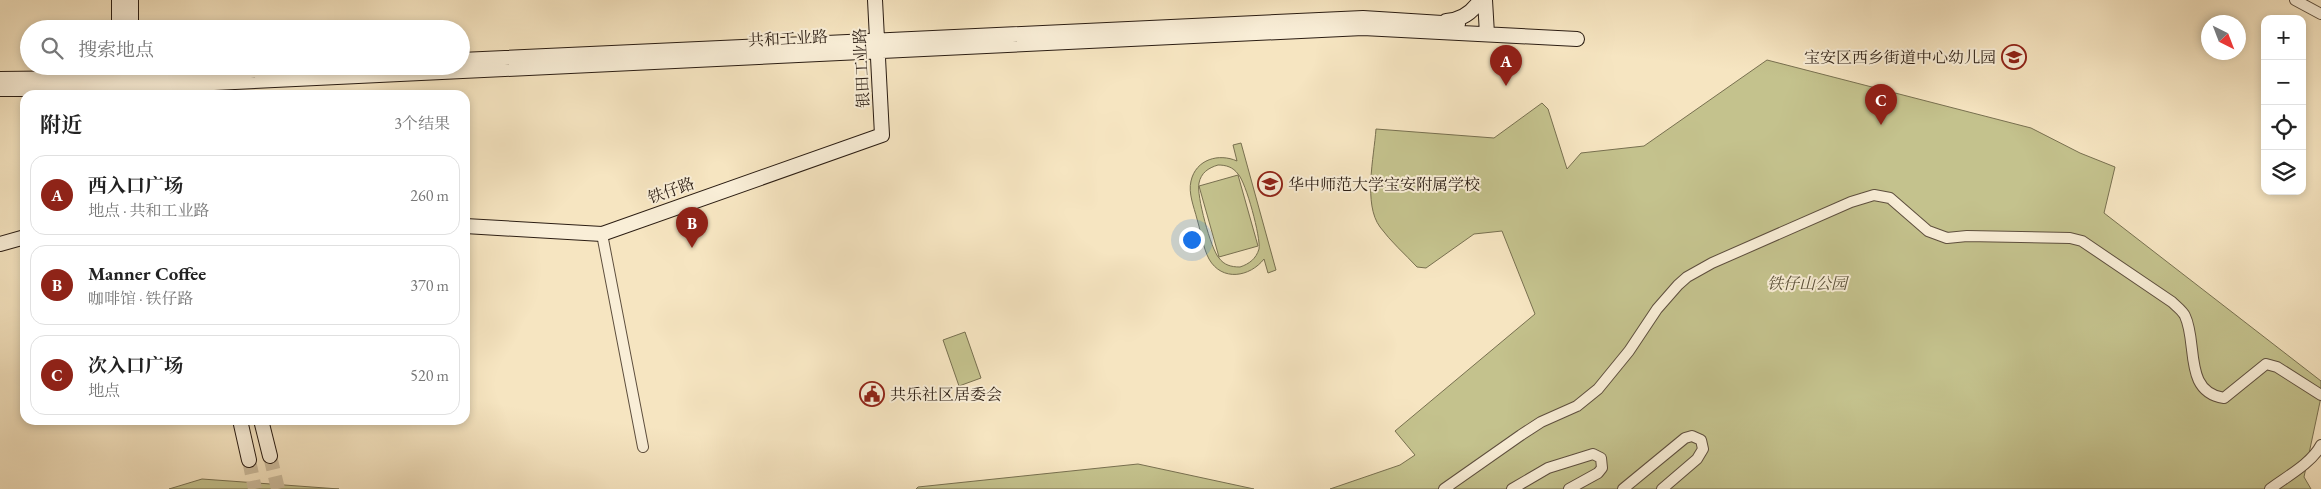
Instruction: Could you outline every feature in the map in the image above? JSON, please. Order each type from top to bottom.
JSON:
[{"type":"street","points":[[119,0],[119,20]]},
{"type":"street","points":[[131,0],[131,20]]},
{"type":"street","name":"银田工业路","points":[[876,0],[882,135]]},
{"type":"street","points":[[1435,22],[1462,18],[1472,11],[1480,0]]},
{"type":"street","points":[[1485,0],[1487,30]]},
{"type":"street","points":[[2295,0],[2321,14]]},
{"type":"street","name":"共和工业路","points":[[470,68],[1364,18],[1435,22],[1487,30]]},
{"type":"street","name":"共和工业路","points":[[470,60],[1363,28],[1487,30],[1574,34]]},
{"type":"street","name":"共和工业路","points":[[0,89],[211,75]]},
{"type":"street","name":"共和工业路","points":[[0,79],[186,84],[350,75]]},
{"type":"street","points":[[176,90],[186,84]]},
{"type":"street","name":"铁仔路","points":[[470,226],[602,234],[882,135]]},
{"type":"street","points":[[1444,489],[1449,483],[1541,422],[1577,406],[1598,389],[1658,309],[1687,277],[1712,263],[1851,202],[1874,195],[1890,198],[1928,231],[1947,238],[1976,236],[2070,238],[2082,241],[2172,302],[2185,314],[2191,333],[2192,364],[2200,383],[2214,396],[2224,398],[2266,364],[2277,366],[2321,395]]},
{"type":"street","points":[[602,234],[643,448]]},
{"type":"street","points":[[0,244],[20,239]]},
{"type":"street","points":[[241,425],[249,460]]},
{"type":"street","points":[[262,425],[270,456]]},
{"type":"street","points":[[1623,489],[1685,438],[1692,436],[1701,440],[1703,449],[1698,459],[1662,489]]},
{"type":"street","points":[[2270,489],[2303,464],[2321,445]]},
{"type":"street","points":[[1512,489],[1548,468],[1593,454],[1601,458],[1602,468],[1598,473],[1569,489]]},
{"type":"green space","name":"铁仔山公园","points":[[1767,60],[2031,128],[2080,153],[2115,167],[2104,213],[2321,381],[2321,397],[2304,477],[2311,489],[1330,489],[1400,465],[1415,455],[1395,431],[1535,314],[1502,231],[1474,234],[1426,268],[1417,267],[1389,238],[1380,227],[1372,206],[1371,180],[1376,129],[1494,138],[1542,103],[1548,109],[1567,169],[1581,153],[1644,146]]},
{"type":"green space","points":[[1241,143],[1276,270],[1268,273],[1264,259],[1251,270],[1244,273],[1228,274],[1221,271],[1209,259],[1204,245],[1191,195],[1191,181],[1198,167],[1209,160],[1223,158],[1237,161],[1233,145]],"holes":[[[1221,165],[1234,170],[1241,179],[1249,198],[1258,234],[1258,253],[1252,261],[1240,267],[1225,264],[1216,253],[1208,234],[1202,209],[1199,189],[1201,176],[1208,169]]]},
{"type":"green space","points":[[1238,175],[1258,246],[1219,257],[1199,186]]},
{"type":"green space","points":[[965,332],[981,378],[959,386],[943,340]]},
{"type":"green space","points":[[1138,464],[1254,489],[916,489],[918,487]]},
{"type":"green space","points":[[202,479],[339,489],[169,489]]},
{"type":"tunnel","points":[[270,456],[278,489]]},
{"type":"tunnel","points":[[249,460],[255,489]]},
{"type":"place","name":"宝安区西乡街道中心幼儿园","points":[[2014,57]]},
{"type":"place","name":"西入口广场","points":[[1506,86]]},
{"type":"place","name":"次入口广场","points":[[1881,125]]},
{"type":"place","name":"华中师范大学宝安附属学校","points":[[1270,184]]},
{"type":"place","name":"Manner Coffee","points":[[692,248]]},
{"type":"place","name":"共乐社区居委会","points":[[872,394]]}]
